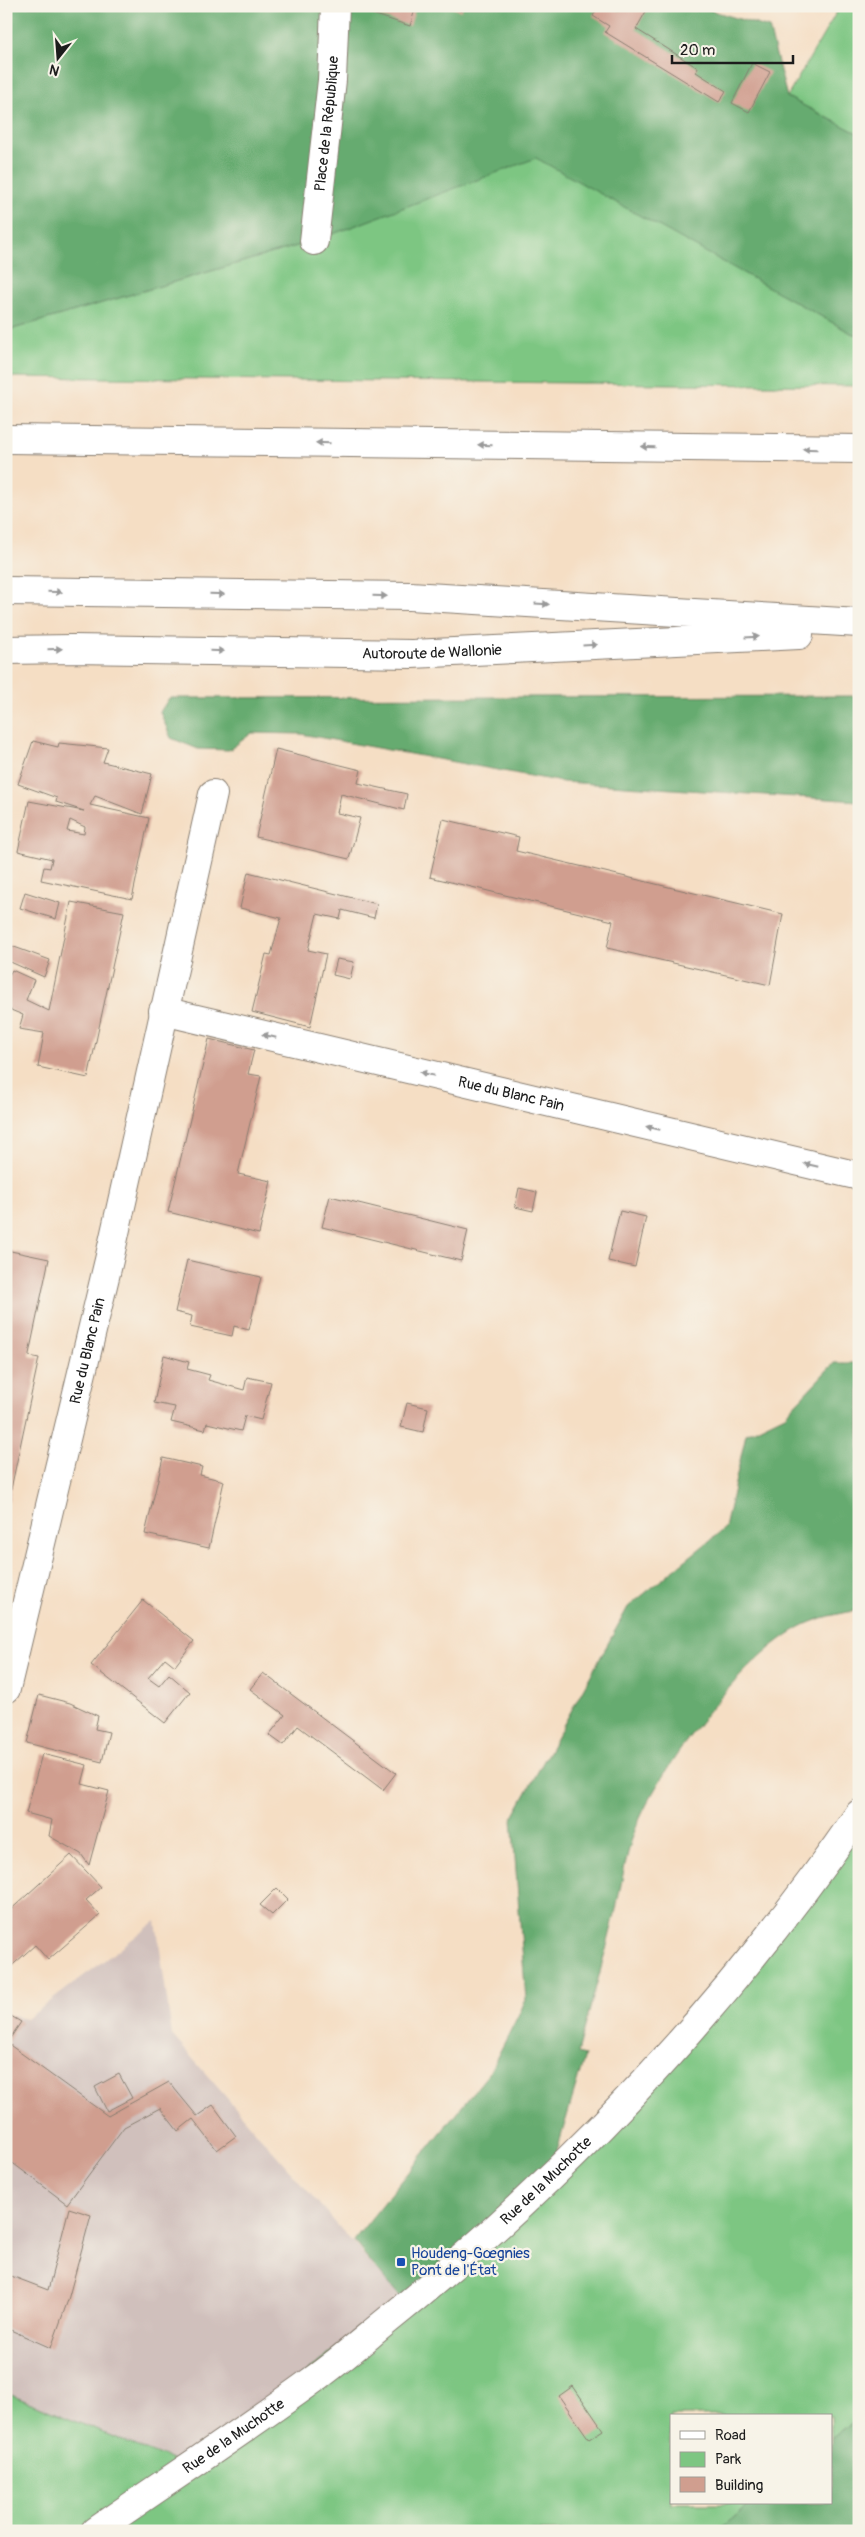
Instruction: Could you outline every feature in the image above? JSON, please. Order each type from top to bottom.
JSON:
[{"type":"main road","name":"Place de la République","points":[[314,240],[332,80],[335,6]]},
{"type":"main road","points":[[6,439],[859,449]]},
{"type":"main road","points":[[6,591],[410,596],[859,623]]},
{"type":"main road","name":"Autoroute de Wallonie","points":[[6,650],[72,649],[412,654],[859,632]]},
{"type":"main road","name":"Rue du Blanc Pain","points":[[6,1689],[109,1260],[163,1011],[213,794]]},
{"type":"main road","name":"Rue du Blanc Pain","points":[[163,1011],[859,1176]]},
{"type":"main road","name":"Rue de la Muchotte","points":[[95,2531],[314,2380],[471,2251],[548,2181],[678,2045],[773,1932],[859,1814]]},
{"type":"shaded area","points":[[156,1921],[172,2035],[407,2305],[187,2467],[6,2393],[6,2015],[27,2019]]},
{"type":"green space","points":[[6,6],[697,6],[769,28],[787,97],[859,134],[859,334],[853,334],[536,158],[314,241],[6,331]]},
{"type":"green space","points":[[840,6],[859,6],[859,134],[787,97]]},
{"type":"green space","points":[[536,157],[853,334],[859,334],[859,386],[6,377],[6,331],[314,241]]},
{"type":"green space","points":[[859,696],[859,801],[563,782],[301,734],[252,733],[229,750],[198,749],[171,738],[160,712],[169,698]]},
{"type":"green space","points":[[834,1363],[859,1363],[859,1610],[811,1622],[786,1635],[760,1656],[708,1713],[683,1745],[662,1777],[645,1807],[631,1843],[611,1931],[578,2053],[585,2055],[548,2181],[407,2305],[353,2241],[489,2073],[526,2000],[512,1819],[628,1607],[725,1528],[746,1434],[785,1415]]},
{"type":"green space","points":[[859,1814],[859,2417],[832,2438],[832,2414],[670,2414],[670,2504],[750,2504],[718,2531],[6,2531],[6,2393],[187,2467],[548,2181]]},
{"type":"green space","points":[[859,2417],[859,2531],[718,2531],[750,2504],[832,2504],[832,2438]]},
{"type":"building","points":[[347,6],[416,6],[410,26]]},
{"type":"building","points":[[447,6],[463,6],[461,11]]},
{"type":"building","points":[[598,6],[612,6],[619,11],[622,6],[649,6],[636,29],[698,68],[696,72],[726,91],[719,102],[605,32],[609,26],[593,16]]},
{"type":"building","points":[[752,63],[770,72],[749,112],[732,103]]},
{"type":"building","points":[[33,741],[58,747],[59,743],[108,748],[103,762],[152,774],[142,814],[95,796],[90,805],[149,818],[132,899],[41,880],[44,867],[50,868],[52,859],[18,851],[29,801],[84,811],[56,802],[57,798],[18,784]],"holes":[[[70,820],[85,827],[84,834],[67,831]]]},
{"type":"building","points":[[276,749],[361,770],[358,783],[407,794],[404,810],[341,794],[337,813],[360,818],[349,859],[256,837]]},
{"type":"building","points":[[443,819],[519,837],[516,851],[783,914],[770,985],[607,948],[613,921],[430,877]]},
{"type":"building","points":[[248,872],[377,904],[374,918],[342,910],[340,919],[317,914],[308,950],[326,954],[310,1027],[252,1012],[266,954],[271,955],[281,918],[240,908]]},
{"type":"building","points":[[25,892],[60,903],[56,919],[20,908]]},
{"type":"building","points":[[71,902],[124,912],[88,1078],[38,1067],[44,1033],[19,1029],[23,1015],[6,1008],[6,974],[9,975],[12,970],[34,980],[26,1000],[49,1011]]},
{"type":"building","points":[[6,944],[50,960],[44,977],[6,960]]},
{"type":"building","points":[[337,959],[354,962],[350,979],[333,975]]},
{"type":"building","points":[[209,1039],[254,1050],[248,1074],[261,1076],[238,1174],[271,1181],[259,1234],[168,1212]]},
{"type":"building","points":[[519,1188],[537,1192],[533,1211],[515,1207]]},
{"type":"building","points":[[330,1196],[468,1230],[461,1261],[322,1227]]},
{"type":"building","points":[[620,1211],[646,1217],[635,1267],[608,1261]]},
{"type":"building","points":[[6,1250],[49,1259],[29,1354],[29,1356],[39,1358],[8,1503],[6,1503]]},
{"type":"building","points":[[187,1260],[261,1277],[249,1330],[234,1326],[232,1336],[190,1327],[192,1316],[175,1312]]},
{"type":"building","points":[[164,1355],[189,1362],[187,1369],[210,1375],[208,1380],[244,1390],[247,1377],[271,1382],[261,1420],[245,1416],[241,1431],[207,1423],[205,1430],[171,1422],[175,1407],[154,1403]]},
{"type":"building","points":[[407,1403],[428,1408],[423,1432],[401,1427]]},
{"type":"building","points":[[163,1458],[202,1467],[200,1475],[224,1481],[209,1548],[145,1534]]},
{"type":"building","points":[[143,1600],[194,1641],[175,1666],[165,1658],[148,1678],[159,1686],[169,1674],[190,1692],[165,1723],[91,1665]]},
{"type":"building","points":[[263,1673],[396,1773],[383,1790],[298,1726],[283,1745],[269,1735],[285,1715],[250,1689]]},
{"type":"building","points":[[39,1695],[70,1703],[98,1716],[95,1729],[109,1732],[102,1762],[27,1743]]},
{"type":"building","points":[[42,1754],[87,1765],[82,1784],[109,1791],[89,1865],[81,1854],[49,1836],[52,1820],[26,1813]]},
{"type":"building","points":[[71,1855],[101,1887],[86,1900],[100,1915],[48,1960],[35,1945],[6,1971],[6,1914]]},
{"type":"building","points":[[277,1888],[288,1899],[272,1915],[260,1905]]},
{"type":"building","points":[[6,2013],[21,2022],[7,2043],[108,2116],[169,2082],[197,2116],[213,2105],[236,2136],[217,2150],[193,2119],[178,2131],[160,2108],[124,2127],[67,2204],[6,2158]]},
{"type":"building","points":[[119,2074],[132,2098],[107,2111],[95,2087]]},
{"type":"building","points":[[69,2208],[91,2215],[68,2300],[51,2348],[6,2328],[6,2274],[48,2290]]},
{"type":"building","points":[[573,2386],[603,2430],[589,2439],[559,2396]]},
{"type":"place","name":"Houdeng-Gœgnies Pont de l'État","points":[[401,2262]]}]
